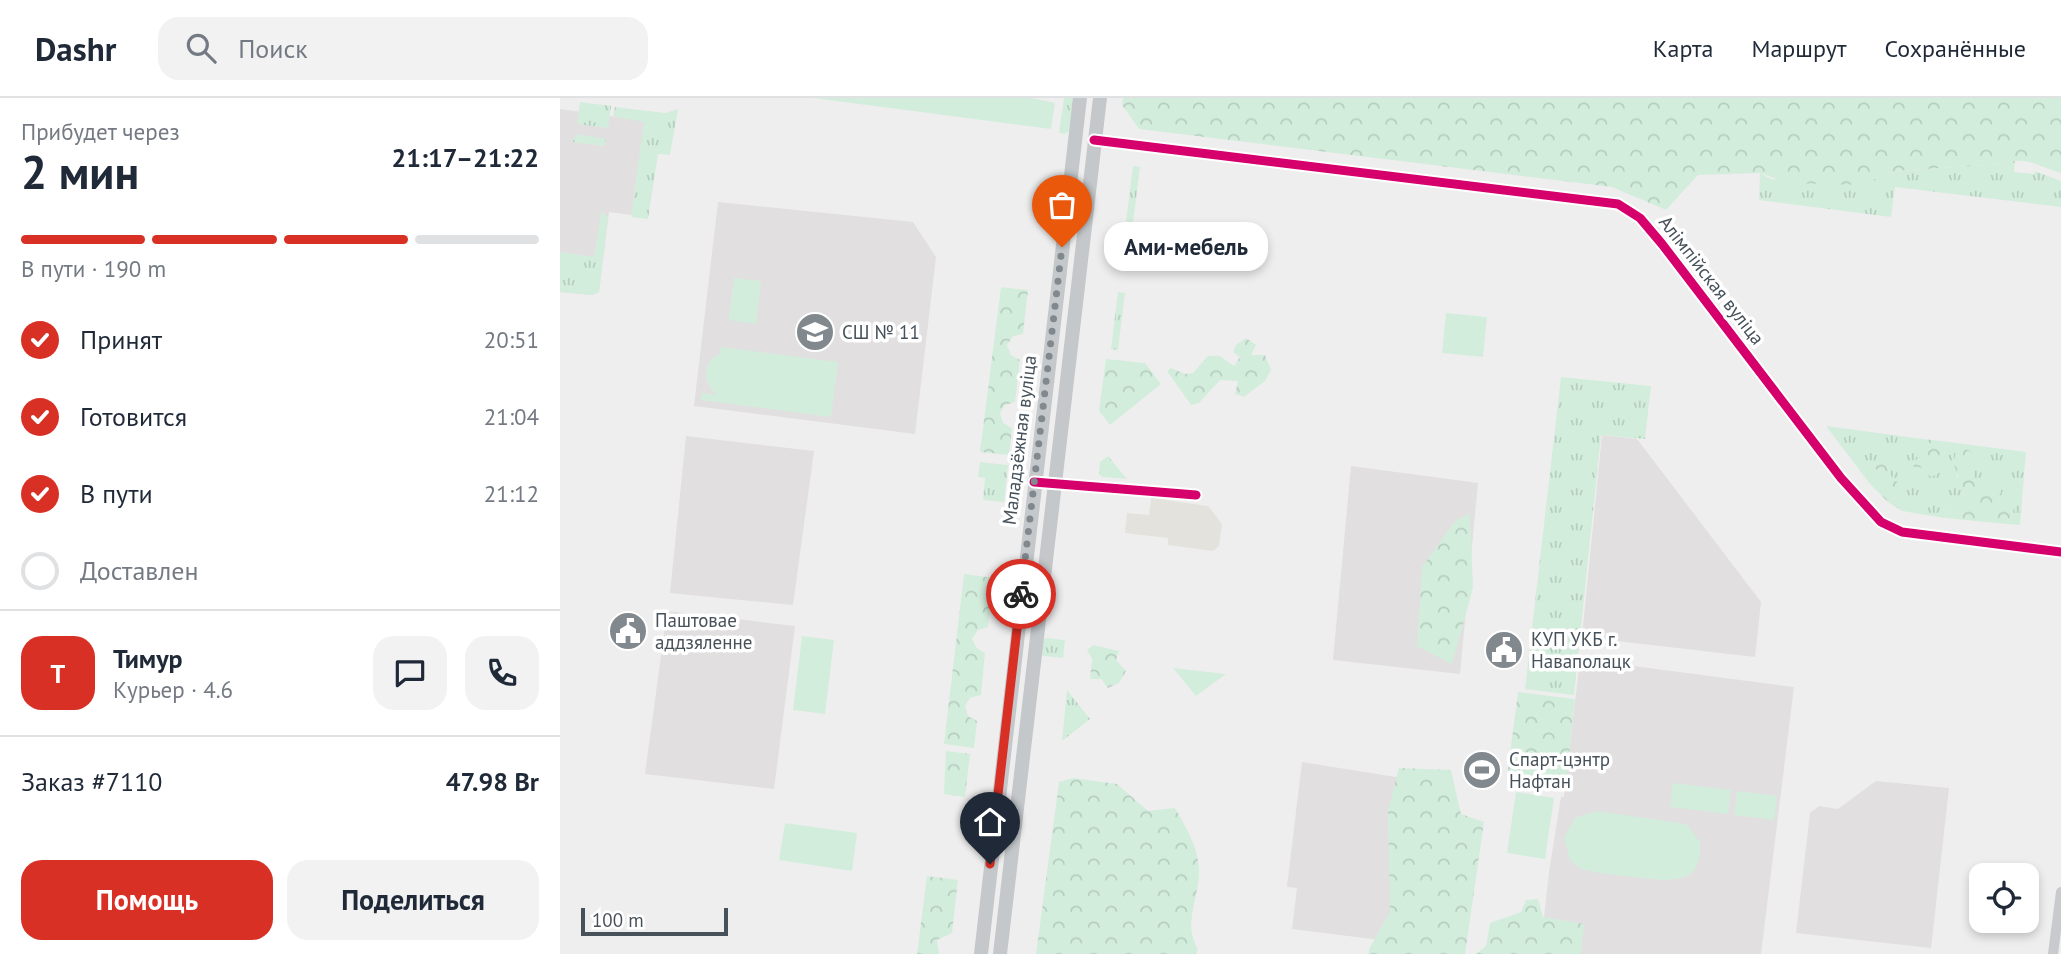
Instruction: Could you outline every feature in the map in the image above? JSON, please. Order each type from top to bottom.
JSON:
[{"type":"main road","name":"Маладзёжная вуліца","points":[[981,954],[1080,98]]},
{"type":"main road","points":[[1000,954],[1100,98]]},
{"type":"main road","points":[[1074,138],[1094,140]]},
{"type":"street","name":"Алімпійская вуліца","points":[[1094,140],[1618,204],[1640,218],[1662,244],[1841,478],[1881,522],[1902,532],[2061,552]]},
{"type":"street","points":[[1034,482],[1196,495]]},
{"type":"street","points":[[2053,954],[2061,892]]},
{"type":"shaded area","points":[[560,109],[655,122],[640,216],[609,212],[599,292],[592,295],[560,292]]},
{"type":"shaded area","name":"СШ № 11","points":[[718,202],[913,222],[936,257],[915,434],[694,406]]},
{"type":"shaded area","points":[[1602,435],[1637,439],[1761,602],[1755,657],[1582,637]]},
{"type":"shaded area","points":[[686,436],[814,451],[793,605],[670,593]]},
{"type":"shaded area","points":[[1351,466],[1478,483],[1460,674],[1333,660]]},
{"type":"shaded area","points":[[1151,498],[1208,506],[1222,524],[1219,546],[1213,551],[1168,545],[1168,538],[1125,533],[1127,513],[1149,515]]},
{"type":"shaded area","points":[[667,611],[795,626],[774,789],[645,774]]},
{"type":"shaded area","points":[[1580,659],[1794,687],[1761,954],[1540,954],[1549,872],[1561,797],[1564,797]]},
{"type":"shaded area","points":[[1302,762],[1452,786],[1436,947],[1292,929],[1297,888],[1287,887]]},
{"type":"shaded area","points":[[1876,781],[1949,788],[1931,948],[1796,933],[1810,813],[1819,806],[1838,809]]},
{"type":"green space","points":[[813,98],[1032,98],[1055,103],[1051,129]]},
{"type":"green space","points":[[1064,98],[1074,98],[1069,131],[1065,134],[1059,133]]},
{"type":"green space","points":[[1123,98],[2061,98],[2061,173],[2019,161],[1895,171],[1859,185],[1788,183],[1760,173],[1698,175],[1666,210],[1612,187],[1139,129],[1122,105]]},
{"type":"green space","points":[[580,102],[611,106],[608,128],[577,124]]},
{"type":"green space","points":[[615,107],[665,113],[678,109],[670,155],[658,154],[648,219],[631,217],[644,122],[613,116]]},
{"type":"green space","points":[[575,134],[606,139],[604,146],[573,142]]},
{"type":"green space","points":[[2015,159],[2014,172],[2034,174],[2035,171],[2061,181],[2061,207],[1895,187],[1891,217],[1759,200],[1760,173],[1771,179],[1859,185],[1895,171],[2003,164]]},
{"type":"green space","points":[[1133,166],[1140,167],[1133,223],[1126,222]]},
{"type":"green space","points":[[601,212],[608,216],[599,292],[592,295],[560,292],[560,252],[594,257]]},
{"type":"green space","points":[[734,278],[761,281],[756,324],[729,320]]},
{"type":"green space","points":[[1001,287],[1028,290],[1023,334],[1013,336],[1007,345],[1011,355],[1020,360],[1015,402],[1005,405],[1000,413],[1003,423],[1012,428],[1009,455],[980,452]]},
{"type":"green space","points":[[1118,292],[1125,293],[1118,350],[1111,349]]},
{"type":"green space","points":[[1446,313],[1487,317],[1483,357],[1442,353]]},
{"type":"green space","points":[[1246,338],[1256,345],[1251,355],[1265,355],[1271,370],[1265,381],[1244,397],[1235,394],[1238,381],[1220,380],[1199,403],[1191,405],[1167,371],[1171,368],[1185,374],[1193,373],[1208,356],[1220,356],[1234,366],[1240,357],[1233,352],[1236,345]]},
{"type":"green space","points":[[721,347],[838,362],[831,417],[701,400],[702,393],[717,395],[708,384],[706,373],[709,362],[720,353]]},
{"type":"green space","points":[[1106,359],[1145,363],[1161,384],[1110,425],[1099,411]]},
{"type":"green space","points":[[1561,377],[1651,386],[1645,439],[1601,435],[1574,695],[1525,689]]},
{"type":"green space","points":[[1826,426],[1931,440],[1931,449],[1919,458],[1920,467],[1924,470],[1942,458],[1946,449],[1941,441],[2026,452],[2020,525],[2007,524],[2013,514],[2006,503],[1997,501],[1986,490],[1982,490],[1971,478],[1969,466],[1956,475],[1962,481],[1965,495],[1960,503],[1947,509],[1945,518],[1902,511],[1888,502],[1895,498],[1891,476],[1883,459],[1878,477],[1870,484]]},
{"type":"green space","points":[[1931,440],[1941,441],[1946,449],[1942,458],[1945,470],[1931,477],[1920,467],[1914,468],[1913,463],[1918,458],[1909,448],[1910,442],[1919,442],[1925,452],[1931,449]]},
{"type":"green space","points":[[1965,449],[1971,451],[1974,457],[1971,471],[1982,490],[1993,484],[2001,488],[2001,493],[1995,498],[1997,501],[2005,503],[2006,493],[2015,499],[2013,514],[2007,524],[1945,518],[1947,509],[1960,503],[1965,495],[1953,462],[1956,453]]},
{"type":"green space","points":[[1108,456],[1127,479],[1102,477],[1099,473],[1100,462]]},
{"type":"green space","points":[[1883,459],[1891,476],[1902,487],[1895,498],[1888,502],[1870,484],[1878,477],[1878,471],[1874,467],[1876,462]]},
{"type":"green space","points":[[980,462],[1008,465],[1004,502],[983,500],[985,478],[978,477]]},
{"type":"green space","points":[[1470,514],[1473,588],[1452,664],[1417,646],[1422,567],[1456,520]]},
{"type":"green space","points":[[964,574],[994,578],[988,627],[978,630],[972,639],[977,648],[985,653],[981,695],[970,698],[965,706],[968,716],[977,721],[974,748],[944,744]]},
{"type":"green space","points":[[802,636],[834,640],[825,714],[793,710]]},
{"type":"green space","points":[[1046,638],[1065,640],[1063,658],[1043,656],[1039,651],[1040,643]]},
{"type":"green space","points":[[1093,645],[1119,651],[1116,660],[1126,671],[1119,683],[1108,688],[1101,679],[1090,679],[1092,659],[1087,650]]},
{"type":"green space","points":[[1173,668],[1226,674],[1196,696]]},
{"type":"green space","points":[[1067,690],[1090,719],[1062,741]]},
{"type":"green space","points":[[1518,692],[1575,699],[1566,784],[1507,777]]},
{"type":"green space","points":[[946,751],[970,754],[965,797],[944,794]]},
{"type":"green space","points":[[1399,768],[1451,770],[1461,814],[1484,822],[1465,954],[1369,954],[1369,949],[1390,912],[1388,811]]},
{"type":"green space","points":[[1073,778],[1117,784],[1148,811],[1175,808],[1191,837],[1198,861],[1199,880],[1192,920],[1193,939],[1198,949],[1196,954],[1036,954],[1059,782]]},
{"type":"green space","points":[[1673,783],[1731,790],[1728,814],[1670,807]]},
{"type":"green space","points":[[1737,791],[1777,796],[1774,820],[1734,815]]},
{"type":"green space","points":[[1516,792],[1554,798],[1545,859],[1507,853]]},
{"type":"green space","points":[[1597,811],[1686,824],[1700,842],[1700,857],[1696,868],[1689,875],[1670,880],[1606,874],[1579,868],[1570,860],[1564,838],[1575,818]]},
{"type":"green space","points":[[785,823],[857,833],[852,871],[779,860]]},
{"type":"green space","points":[[927,876],[958,880],[952,933],[937,940],[939,954],[917,954]]},
{"type":"green space","points":[[1538,899],[1543,917],[1584,924],[1581,954],[1476,954],[1486,946],[1490,923],[1521,912],[1526,900]]},
{"type":"cycle path","points":[[1094,140],[1618,204],[1640,218],[1662,244],[1841,478],[1881,522],[1902,532],[2061,552]]},
{"type":"cycle path","points":[[1034,482],[1196,495]]},
{"type":"way so far","points":[[1021,594],[1062,247]]},
{"type":"place","name":"Ами-мебель","points":[[1062,247]]},
{"type":"place","name":"СШ № 11","points":[[815,332]]},
{"type":"place","name":"Паштовае аддзяленне","points":[[628,631]]},
{"type":"place","name":"КУП УКБ г. Наваполацк","points":[[1504,650]]},
{"type":"place","name":"Спарт-цэнтр Нафтан","points":[[1482,770]]},
{"type":"route","points":[[990,864],[1021,594]]}]
